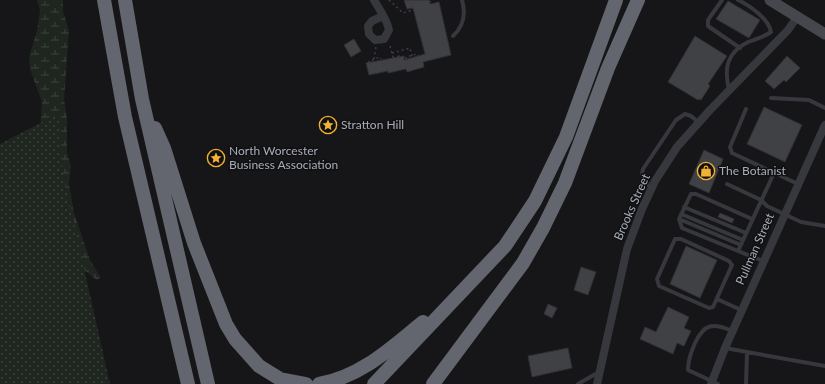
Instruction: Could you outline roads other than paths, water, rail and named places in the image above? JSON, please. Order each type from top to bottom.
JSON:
[{"type":"highway","points":[[104,0],[125,117],[188,384]]},
{"type":"highway","points":[[125,0],[142,99],[208,384]]},
{"type":"highway","points":[[374,384],[505,246],[536,201],[566,138],[616,0]]},
{"type":"highway","points":[[432,384],[522,263],[543,228],[565,183],[608,68],[638,0]]},
{"type":"highway","points":[[142,99],[164,148],[194,243],[226,324],[235,339],[259,366],[280,379],[306,384]]},
{"type":"highway","points":[[319,384],[340,379],[370,363],[458,297]]},
{"type":"main road","points":[[770,0],[825,34]]},
{"type":"street","points":[[374,0],[383,16],[388,28],[382,39],[370,36],[368,28],[371,22],[383,16]]},
{"type":"street","name":"Brooks Street","points":[[597,384],[627,249],[651,190],[677,147],[788,30],[797,17]]},
{"type":"street","name":"Pullman Street","points":[[714,383],[724,348],[825,124]]},
{"type":"lane","points":[[453,36],[462,25],[464,19],[462,0]]},
{"type":"lane","points":[[722,0],[708,20],[708,26],[740,48]]},
{"type":"lane","points":[[729,91],[725,75],[727,64],[735,52],[747,43],[771,32],[764,19],[738,0]]},
{"type":"lane","points":[[771,98],[809,100],[825,108]]},
{"type":"lane","points":[[746,109],[730,147],[732,153],[798,184]]},
{"type":"lane","points":[[651,190],[642,174],[643,169],[676,120],[686,114],[691,116],[699,123]]},
{"type":"lane","points":[[738,251],[774,172]]},
{"type":"lane","points":[[727,184],[761,200],[767,206],[801,222],[825,226]]},
{"type":"lane","points":[[752,219],[696,194],[691,194],[679,219],[682,228],[763,261]]},
{"type":"lane","points":[[684,207],[746,233]]},
{"type":"lane","points":[[681,214],[743,240]]},
{"type":"lane","points":[[679,219],[741,245]]},
{"type":"lane","points":[[675,239],[681,239],[729,261],[732,265],[717,299],[713,307],[709,308],[659,286],[657,279],[675,239]]},
{"type":"lane","points":[[717,299],[741,310]]},
{"type":"lane","points":[[714,383],[688,370],[688,360],[701,331],[710,326],[722,326],[732,331]]},
{"type":"lane","points":[[724,348],[825,366]]},
{"type":"lane","points":[[746,384],[748,352]]},
{"type":"lane","points":[[578,384],[601,370]]},
{"type":"place","name":"Stratton Hill","points":[[328,125]]},
{"type":"place","name":"North Worcester Business Association","points":[[216,158]]},
{"type":"place","name":"The Botanist","points":[[706,171]]}]
